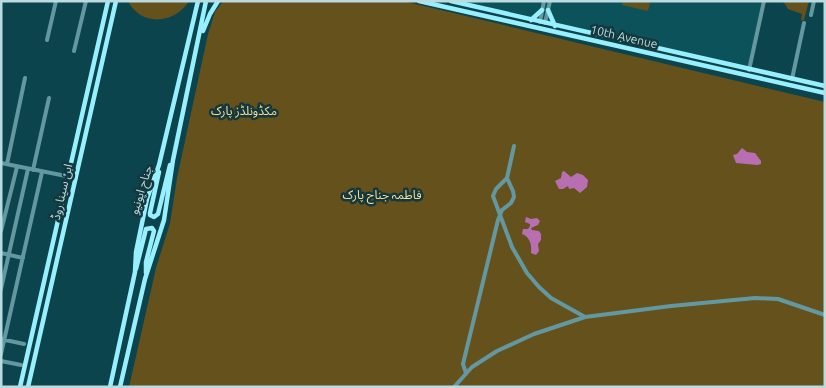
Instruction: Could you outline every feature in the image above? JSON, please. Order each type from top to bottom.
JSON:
[{"type":"main road","name":"ابن سینا روڈ","points":[[20,387],[108,1]]},
{"type":"main road","name":"ابن سینا روڈ","points":[[28,387],[116,1]]},
{"type":"main road","name":"جناح ایونیو","points":[[120,387],[145,279],[164,220],[173,160],[206,1]]},
{"type":"main road","points":[[199,42],[210,14],[218,1]]},
{"type":"main road","name":"10th Avenue","points":[[419,1],[825,86]]},
{"type":"main road","name":"10th Avenue","points":[[451,1],[555,26],[705,66],[825,93]]},
{"type":"main road","name":"جناح ایونیو","points":[[110,387],[135,272],[136,252],[147,199],[159,166],[198,3]]},
{"type":"main road","points":[[531,20],[542,10]]},
{"type":"main road","points":[[548,10],[555,26]]},
{"type":"main road","points":[[705,66],[706,60]]},
{"type":"main road","points":[[159,166],[150,213],[152,217],[158,214],[169,166],[173,160]]},
{"type":"main road","points":[[135,272],[141,256],[146,229],[152,228],[154,231],[146,262],[145,279]]},
{"type":"street","points":[[47,40],[56,1]]},
{"type":"street","points":[[74,51],[86,1]]},
{"type":"street","points":[[543,23],[542,10],[544,1]]},
{"type":"street","points":[[543,23],[550,1]]},
{"type":"street","points":[[749,70],[764,1]]},
{"type":"street","points":[[810,15],[814,1]]},
{"type":"street","points":[[792,79],[804,23]]},
{"type":"street","points":[[7,164],[25,78]]},
{"type":"street","points":[[1,289],[49,98]]},
{"type":"street","points":[[514,146],[506,178],[496,189],[493,196],[512,247],[527,273],[538,287],[551,298],[584,317]]},
{"type":"street","points":[[1,163],[76,178]]},
{"type":"street","points":[[1,231],[17,167]]},
{"type":"street","points":[[1,354],[42,172]]},
{"type":"street","points":[[466,373],[463,364],[500,214],[514,197],[506,178]]},
{"type":"street","points":[[1,253],[23,258]]},
{"type":"street","points":[[454,387],[478,363],[512,344],[534,334],[584,317],[755,298],[778,299],[825,315]]},
{"type":"street","points":[[3,339],[24,344]]},
{"type":"street","points":[[1,361],[21,365]]},
{"type":"shaded area","points":[[461,1],[762,1],[748,68]]},
{"type":"shaded area","points":[[742,148],[747,152],[755,153],[761,164],[736,163],[733,155],[737,154]]},
{"type":"shaded area","points":[[564,171],[571,177],[577,173],[583,175],[588,180],[587,187],[580,193],[574,188],[569,189],[568,186],[559,189],[555,181],[561,178]]},
{"type":"shaded area","points":[[526,217],[531,219],[537,218],[540,221],[538,225],[531,228],[532,230],[539,231],[541,234],[541,240],[538,244],[539,251],[536,255],[531,253],[530,242],[522,234],[523,229],[528,229],[530,226],[530,224],[525,222]]},
{"type":"green space","points":[[128,1],[189,1],[183,9],[175,14],[167,18],[158,19],[141,15]]},
{"type":"green space","name":"فاطمہ جناح پارک","points":[[223,1],[403,1],[825,102],[825,387],[129,387],[156,268],[170,223],[177,178],[208,34],[215,12]]},
{"type":"green space","points":[[623,1],[650,2],[648,11],[622,5]]},
{"type":"green space","points":[[783,1],[809,1],[804,20],[801,21],[802,14],[788,9]]},
{"type":"park label","name":"مکڈونلڈز پارک","points":[[244,111]]}]
